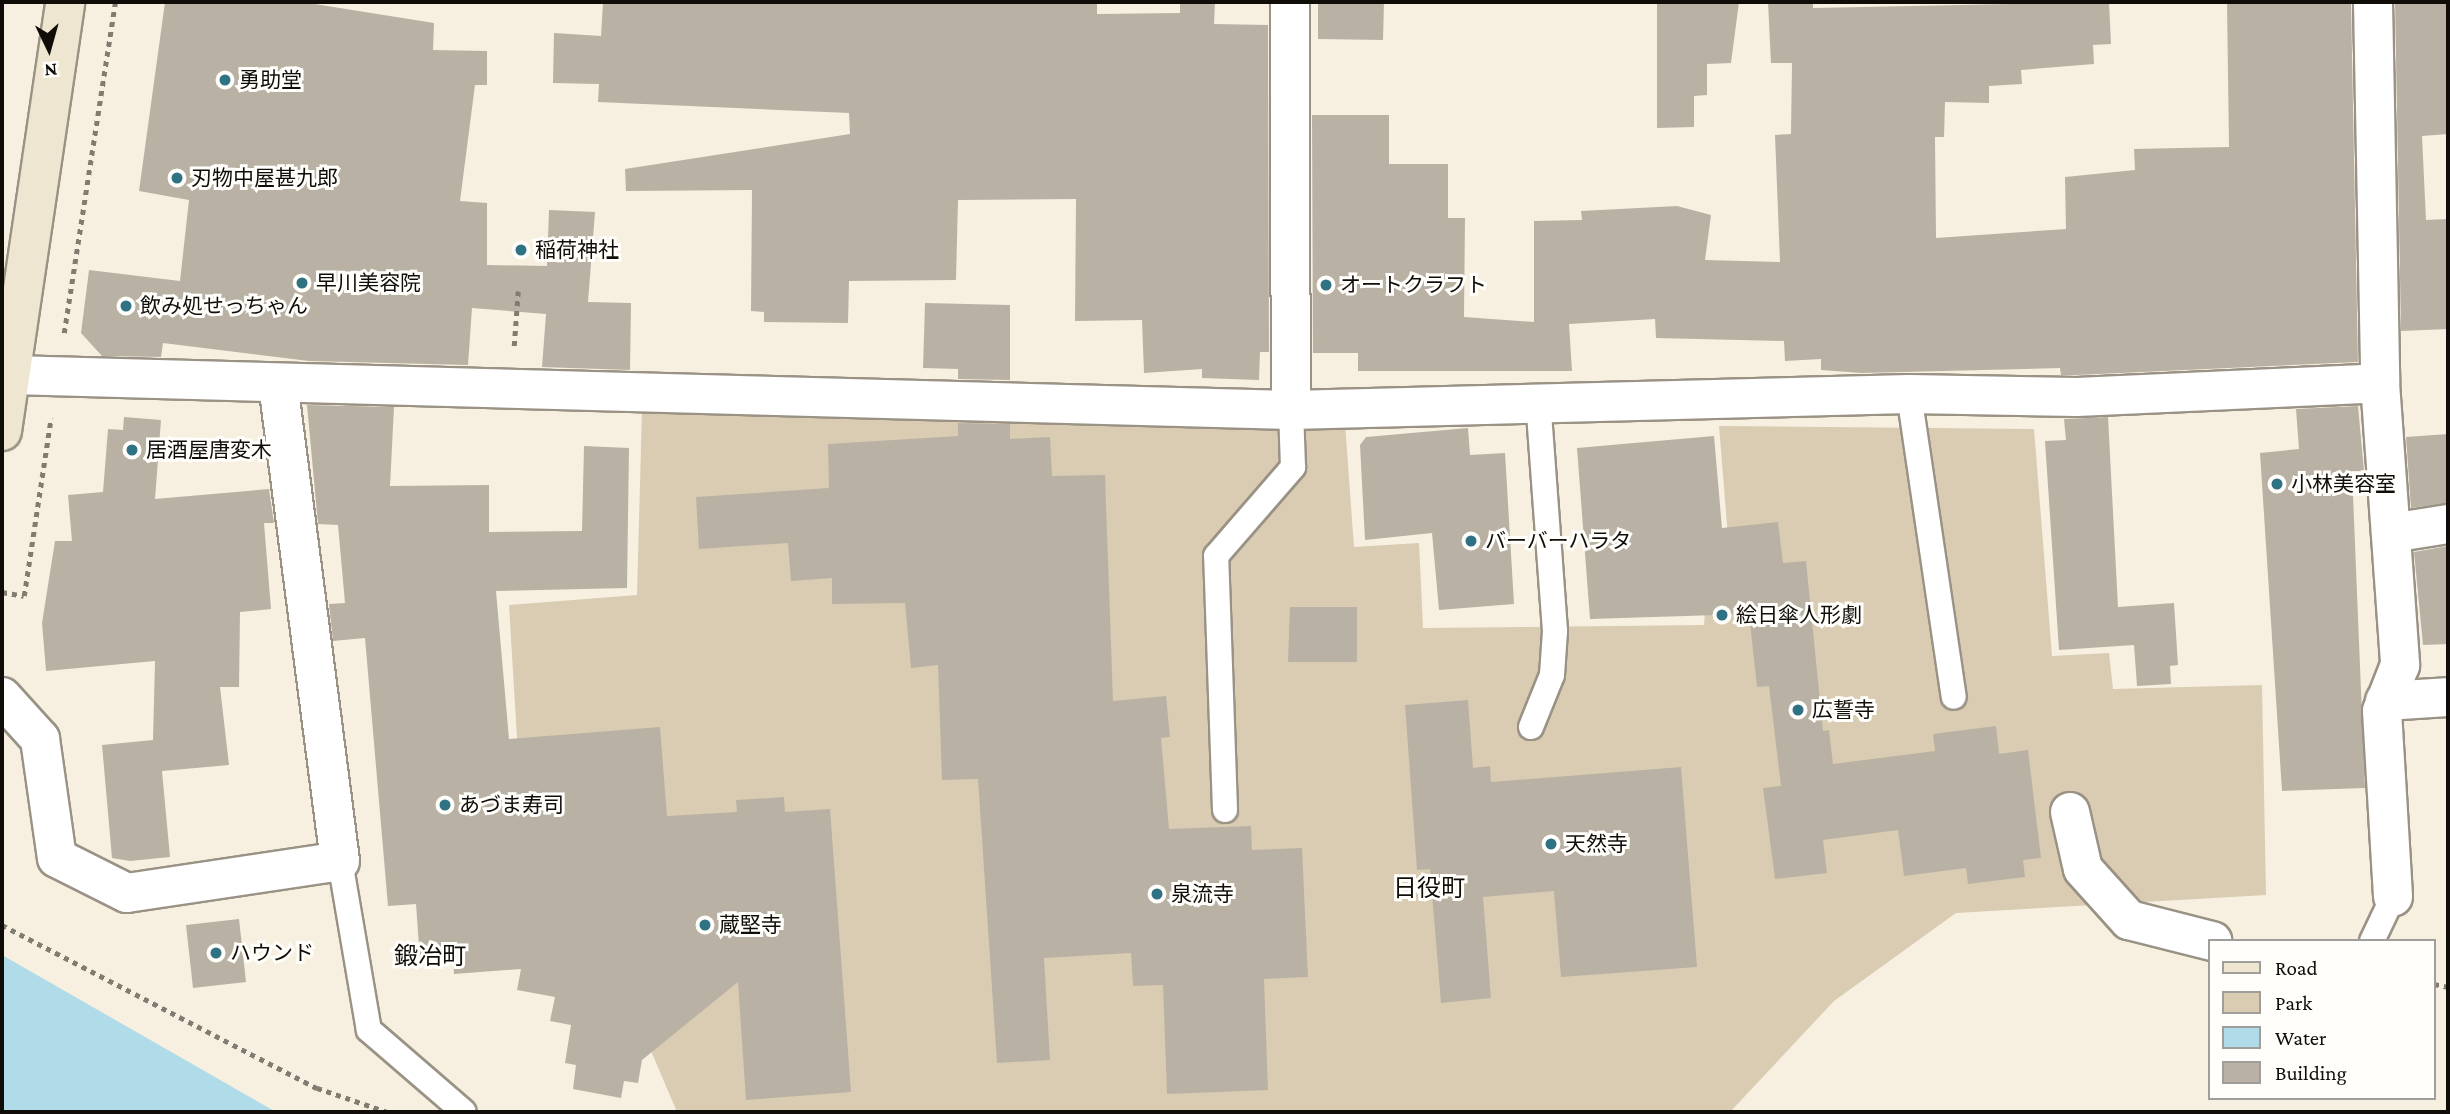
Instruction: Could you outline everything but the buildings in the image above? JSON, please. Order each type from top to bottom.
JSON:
[{"type":"street","points":[[2,431],[65,2]]},
{"type":"street","points":[[1290,2],[1291,410]]},
{"type":"street","points":[[2373,2],[2380,383],[2400,664],[2385,701],[2393,897]]},
{"type":"street","points":[[11,375],[57,379],[278,386],[1291,410],[1909,394],[2077,397],[2380,383]]},
{"type":"street","points":[[2,697],[40,739],[57,858],[127,893],[340,861],[278,386]]},
{"type":"street","points":[[2391,533],[2448,524]]},
{"type":"street","points":[[2385,701],[2448,697]]},
{"type":"street","points":[[2070,812],[2083,869],[2129,920],[2208,940]]},
{"type":"lane","points":[[1909,394],[1954,697]]},
{"type":"lane","points":[[1531,727],[1552,675],[1555,631],[1538,402]]},
{"type":"lane","points":[[1226,810],[1216,556],[1293,467],[1291,410]]},
{"type":"lane","points":[[340,861],[369,1030],[464,1112]]},
{"type":"lane","points":[[2373,939],[2393,897]]},
{"type":"path","points":[[2,592],[24,596],[115,2]]},
{"type":"path","points":[[511,391],[518,291]]},
{"type":"path","points":[[2,925],[317,1088],[387,1112]]},
{"type":"green space","points":[[642,410],[1345,423],[1354,547],[1419,543],[1423,628],[1704,625],[1710,540],[1728,537],[1719,426],[2034,429],[2052,656],[2109,653],[2113,689],[2262,685],[2266,895],[1956,913],[1834,1001],[1730,1112],[677,1112],[637,1018],[524,854],[509,605],[637,595]]},
{"type":"water","points":[[2,955],[276,1112],[2,1112]]},
{"type":"place","name":"勇助堂","points":[[225,80]]},
{"type":"place","name":"刃物中屋甚九郎","points":[[177,178]]},
{"type":"place","name":"稲荷神社","points":[[521,250]]},
{"type":"place","name":"早川美容院","points":[[302,283]]},
{"type":"place","name":"オートクラフト","points":[[1326,285]]},
{"type":"place","name":"飲み処せっちゃん","points":[[126,306]]},
{"type":"place","name":"居酒屋唐変木","points":[[132,450]]},
{"type":"place","name":"小林美容室","points":[[2277,484]]},
{"type":"place","name":"バーバーハラタ","points":[[1471,541]]},
{"type":"place","name":"絵日傘人形劇","points":[[1722,615]]},
{"type":"place","name":"広誓寺","points":[[1798,710]]},
{"type":"place","name":"あづま寿司","points":[[445,805]]},
{"type":"place","name":"天然寺","points":[[1551,844]]},
{"type":"place","name":"泉流寺","points":[[1157,894]]},
{"type":"place","name":"蔵堅寺","points":[[705,925]]},
{"type":"place","name":"ハウンド","points":[[216,953]]},
{"type":"district","name":"日役町","points":[[1429,888]]},
{"type":"district","name":"鍛冶町","points":[[430,956]]}]
